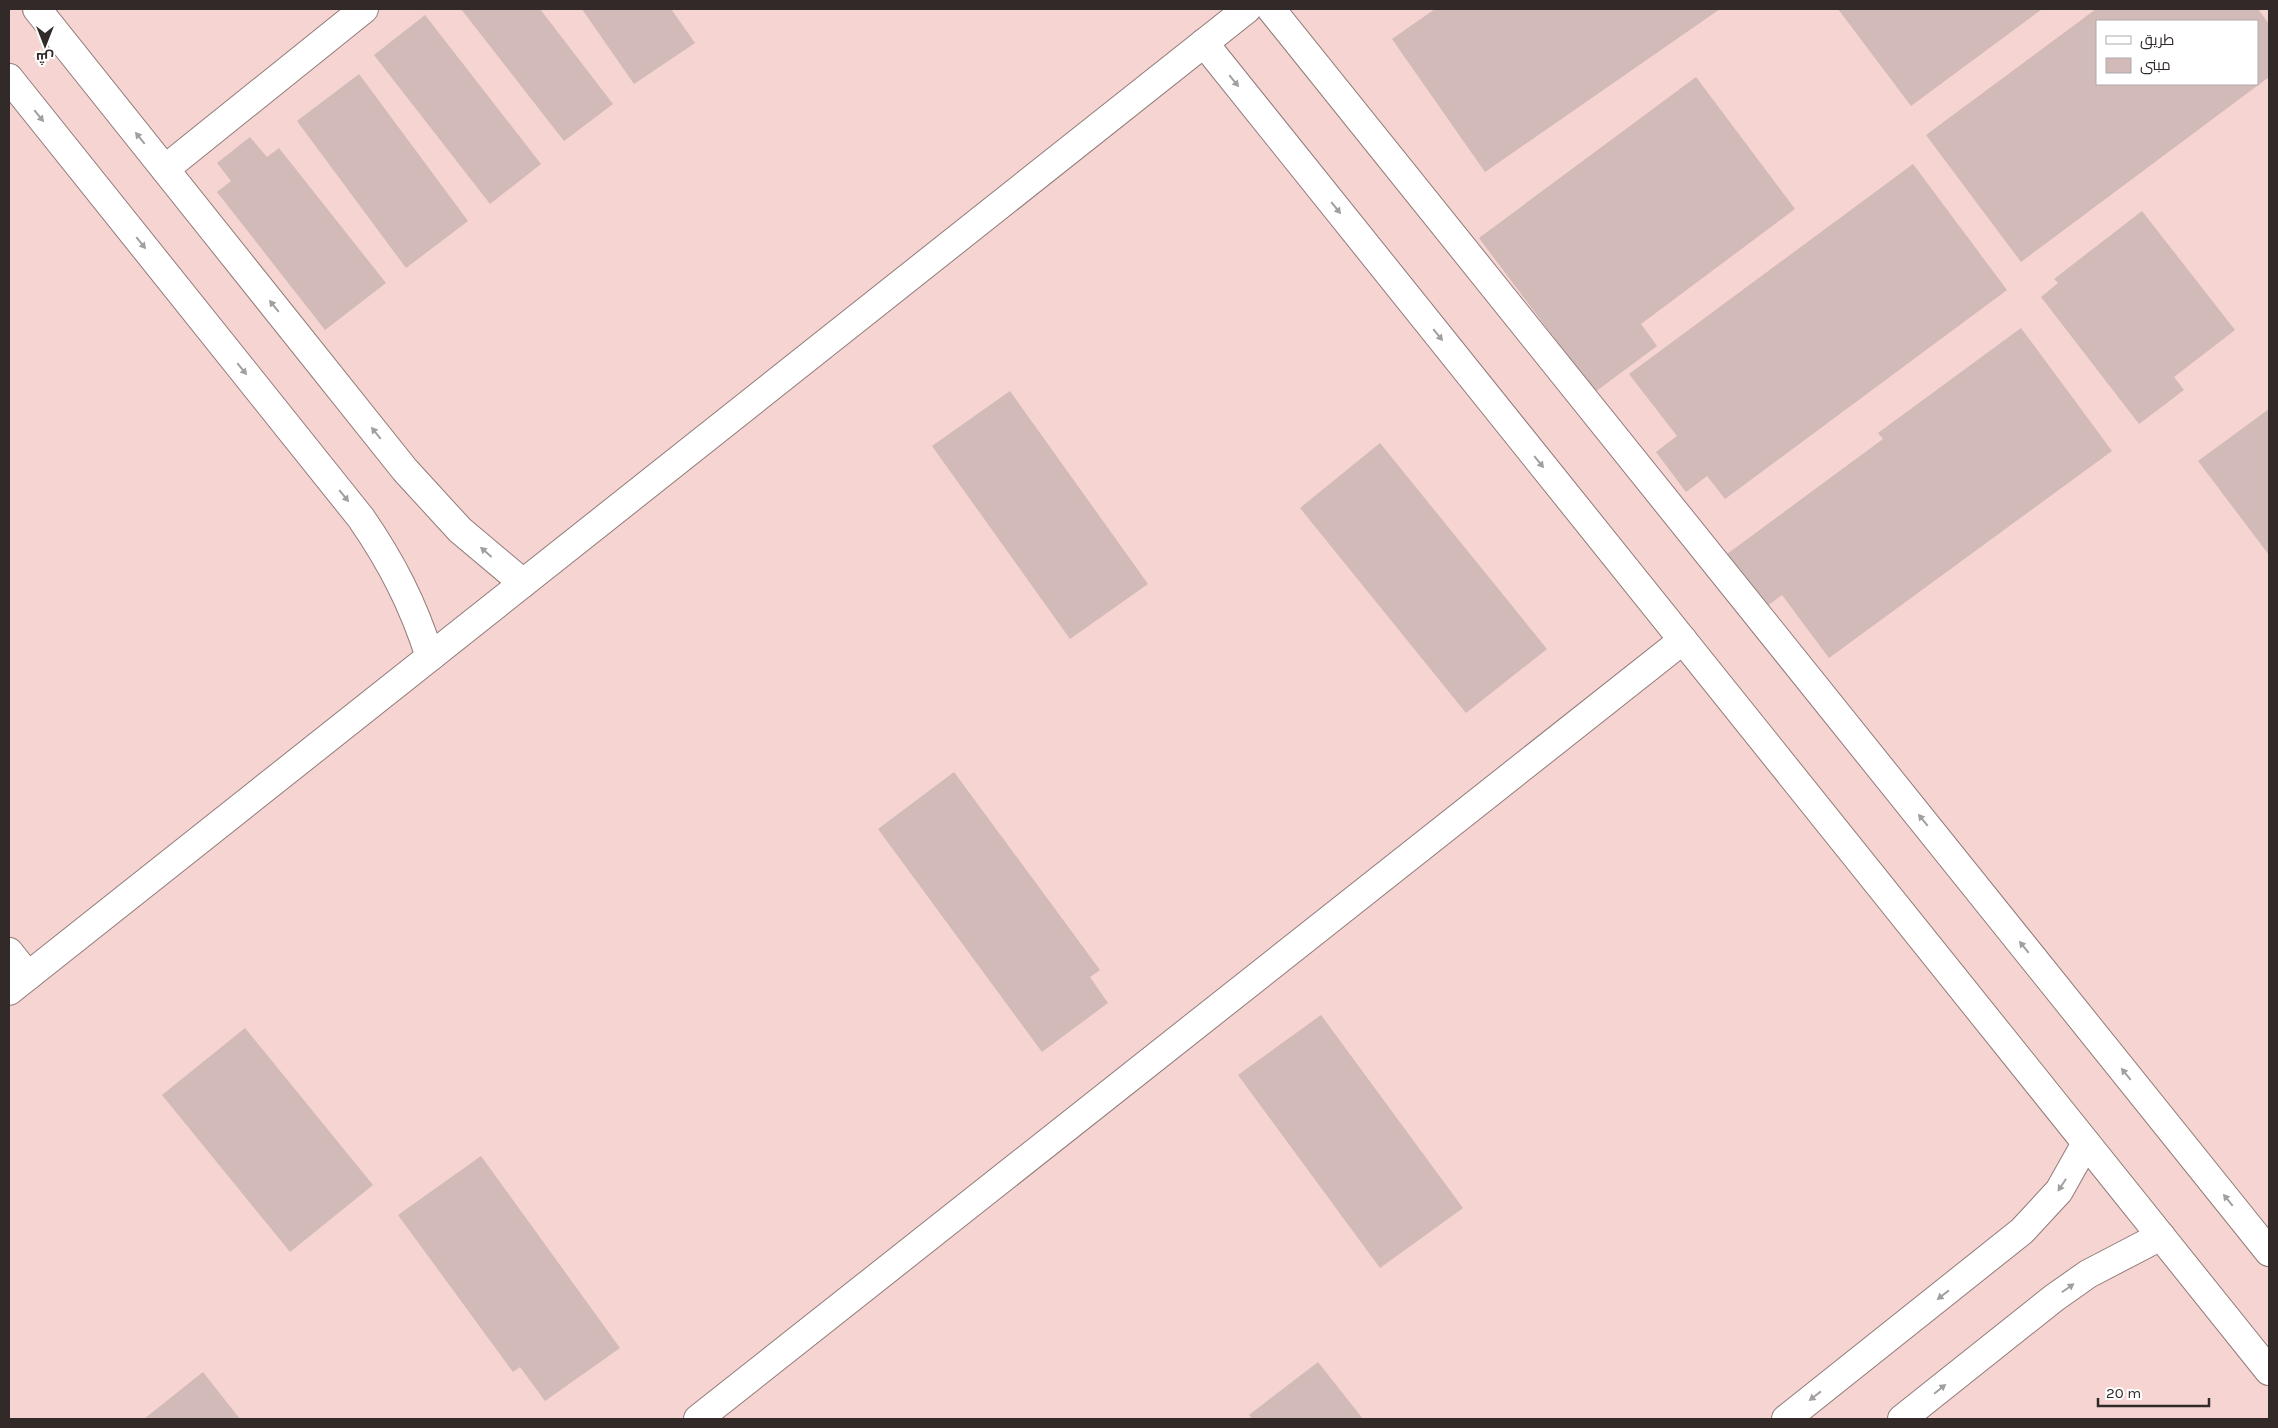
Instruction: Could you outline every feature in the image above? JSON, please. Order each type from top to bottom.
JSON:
[{"type":"lane","points":[[37,9],[405,470],[460,530],[523,583]]},
{"type":"lane","points":[[165,169],[364,9]]},
{"type":"lane","points":[[9,952],[18,984],[1247,9]]},
{"type":"lane","points":[[1271,9],[2260,1223],[2269,1252]]},
{"type":"lane","points":[[1204,43],[2269,1371]]},
{"type":"lane","points":[[9,78],[361,518],[402,584],[418,620],[430,657]]},
{"type":"lane","points":[[698,1419],[1683,640]]},
{"type":"lane","points":[[1786,1419],[2022,1231],[2059,1191],[2086,1143]]},
{"type":"lane","points":[[1902,1419],[2054,1298],[2088,1274],[2161,1236]]},
{"type":"shaded area","points":[[9,9],[2269,9],[2269,1419],[9,1419]]},
{"type":"building","points":[[461,9],[540,9],[613,104],[564,141]]},
{"type":"building","points":[[582,9],[671,9],[695,43],[634,84]]},
{"type":"building","points":[[1435,9],[1720,9],[1485,172],[1392,39]]},
{"type":"building","points":[[1838,9],[2042,9],[1911,106]]},
{"type":"building","points":[[2096,9],[2258,9],[2269,24],[2269,77],[2021,262],[1926,135]]},
{"type":"building","points":[[425,15],[541,164],[490,204],[374,55]]},
{"type":"building","points":[[359,74],[468,221],[406,268],[297,121]]},
{"type":"building","points":[[1696,77],[1795,209],[1641,324],[1657,346],[1595,392],[1479,238]]},
{"type":"building","points":[[250,137],[267,157],[279,148],[386,283],[325,330],[217,192],[231,181],[217,163]]},
{"type":"building","points":[[1913,164],[2007,290],[1725,499],[1707,476],[1686,492],[1656,452],[1677,436],[1629,374]]},
{"type":"building","points":[[2142,211],[2235,330],[2174,377],[2184,390],[2139,424],[2041,297],[2058,283],[2054,279]]},
{"type":"building","points":[[2021,328],[2112,451],[1829,658],[1782,595],[1766,607],[1727,554],[1883,439],[1878,433]]},
{"type":"building","points":[[1010,391],[1148,584],[1070,639],[932,446]]},
{"type":"building","points":[[2269,409],[2269,555],[2198,461]]},
{"type":"building","points":[[1380,443],[1547,649],[1466,713],[1300,508]]},
{"type":"building","points":[[954,772],[1100,970],[1090,977],[1108,1003],[1042,1052],[878,829]]},
{"type":"building","points":[[1321,1015],[1463,1208],[1380,1268],[1238,1075]]},
{"type":"building","points":[[245,1028],[373,1185],[290,1252],[162,1095]]},
{"type":"building","points":[[481,1156],[620,1348],[545,1401],[520,1367],[513,1372],[398,1215]]},
{"type":"building","points":[[1318,1362],[1363,1419],[1252,1419],[1249,1415]]},
{"type":"building","points":[[203,1372],[240,1419],[144,1419]]}]
